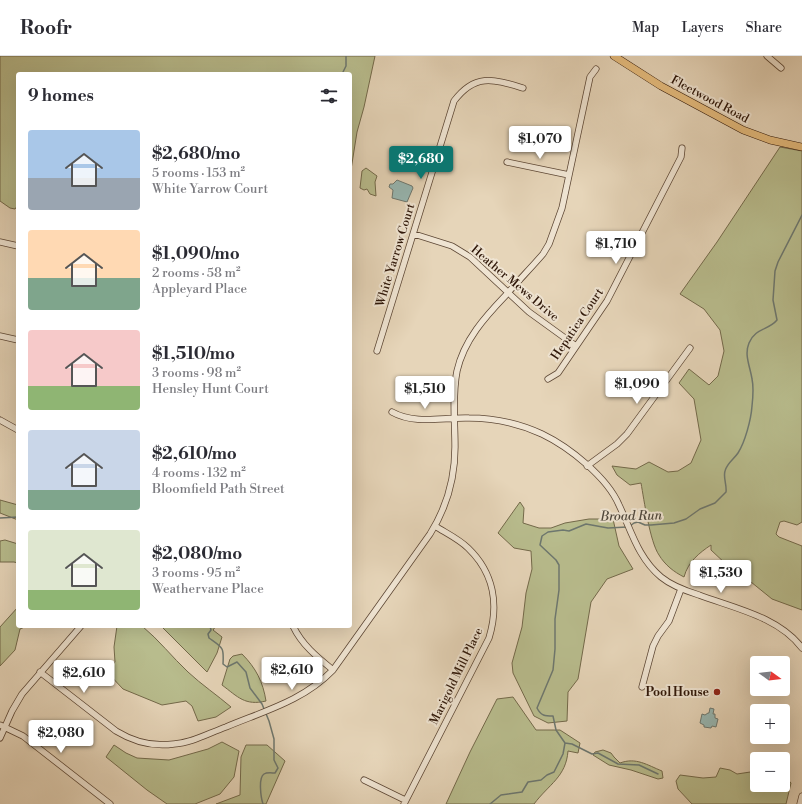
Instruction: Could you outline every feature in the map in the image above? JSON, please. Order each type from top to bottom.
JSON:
[{"type":"main road","name":"Fleetwood Road","points":[[614,56],[655,82],[744,130],[770,140],[802,148]]},
{"type":"street","points":[[767,56],[781,68]]},
{"type":"street","points":[[40,672],[116,730],[132,740],[157,745],[181,743],[274,708],[299,697],[324,680],[333,670],[435,526],[447,499],[453,478],[455,447],[455,383],[458,370],[466,348],[482,321],[543,254],[549,244],[562,208],[590,78],[596,69]]},
{"type":"street","name":"White Yarrow Court","points":[[377,351],[454,101],[464,89],[470,85],[485,80],[502,82],[523,88]]},
{"type":"street","name":"Hepatica Court","points":[[548,379],[558,373],[598,315],[614,288],[681,157],[682,148]]},
{"type":"street","points":[[507,162],[569,175]]},
{"type":"street","name":"Heather Mews Drive","points":[[414,234],[452,246],[470,258],[529,312],[576,346]]},
{"type":"street","points":[[0,242],[16,246]]},
{"type":"street","points":[[0,336],[16,340]]},
{"type":"street","points":[[587,466],[617,444],[627,434],[690,348]]},
{"type":"street","points":[[392,412],[399,416],[410,418],[470,418],[497,420],[522,426],[559,443],[577,456],[611,490],[640,552],[655,572],[667,582],[681,589],[761,618],[784,630],[802,648]]},
{"type":"street","points":[[0,420],[16,429]]},
{"type":"street","name":"Marigold Mill Place","points":[[404,802],[489,638],[494,613],[495,604],[492,586],[480,562],[468,547],[435,526]]},
{"type":"street","points":[[642,687],[653,646],[669,621],[681,589]]},
{"type":"street","points":[[0,738],[2,726],[22,694],[79,628]]},
{"type":"street","points":[[294,628],[302,642],[333,670]]},
{"type":"street","points":[[2,726],[23,736],[110,804]]},
{"type":"street","points":[[364,780],[404,802]]},
{"type":"street","points":[[800,804],[802,796]]},
{"type":"green space","points":[[0,56],[375,56],[357,132],[352,163],[352,72],[16,72],[16,208],[15,209],[10,208],[0,201]]},
{"type":"green space","points":[[780,147],[802,151],[802,522],[797,525],[784,521],[780,522],[776,534],[779,537],[802,546],[802,610],[772,599],[727,565],[711,550],[711,545],[694,558],[684,577],[673,570],[659,555],[653,541],[641,483],[630,485],[617,475],[612,466],[636,469],[649,462],[668,472],[678,471],[691,463],[701,440],[694,399],[679,383],[689,369],[709,385],[718,376],[724,351],[720,330],[704,309],[680,294],[717,242]]},
{"type":"green space","points":[[366,168],[377,176],[375,182],[376,196],[370,194],[367,189],[364,190],[360,188],[362,171]]},
{"type":"green space","points":[[0,500],[16,504],[16,519],[0,513]]},
{"type":"green space","points":[[520,502],[524,508],[523,523],[539,528],[551,528],[565,523],[589,519],[613,519],[619,546],[633,569],[607,579],[591,602],[578,679],[568,692],[567,721],[548,723],[534,716],[513,673],[512,663],[522,627],[526,593],[532,569],[531,551],[514,548],[498,533]]},
{"type":"green space","points":[[5,540],[16,543],[16,562],[0,562],[0,541]]},
{"type":"green space","points":[[16,609],[16,628],[22,628],[20,629],[15,650],[0,666],[0,627]]},
{"type":"green space","points":[[117,628],[144,628],[188,672],[231,707],[216,717],[198,721],[192,706],[186,701],[162,705],[123,689],[107,672],[115,662],[114,647]]},
{"type":"green space","points":[[163,628],[214,628],[213,630],[222,637],[217,653],[207,672]]},
{"type":"green space","points":[[242,654],[258,676],[266,701],[247,701],[237,697],[222,685],[230,659],[233,656]]},
{"type":"green space","points":[[513,697],[536,730],[560,730],[580,743],[578,753],[568,751],[567,760],[560,774],[534,804],[446,804],[497,699]]},
{"type":"green space","points":[[222,742],[239,751],[234,777],[220,794],[195,804],[167,804],[106,757],[114,745],[137,758],[169,760],[208,749]]},
{"type":"green space","points":[[246,745],[267,745],[285,761],[266,804],[216,804],[240,795],[241,757]]},
{"type":"green space","points":[[603,750],[611,753],[620,763],[626,761],[636,761],[662,771],[663,778],[658,779],[631,770],[609,765],[593,755],[595,752]]},
{"type":"green space","points":[[720,768],[730,770],[737,774],[750,772],[750,792],[789,792],[786,804],[692,804],[678,789],[676,781],[680,775],[703,778],[716,777]]},
{"type":"water","points":[[397,180],[412,186],[413,188],[407,202],[392,198],[393,190],[389,187],[390,184],[393,184]]},
{"type":"water","points":[[710,708],[714,709],[713,714],[715,714],[715,718],[718,719],[716,727],[712,726],[711,728],[704,727],[704,725],[700,723],[702,714],[705,715],[709,713]]},
{"type":"waterway","points":[[343,72],[346,66],[346,56]]},
{"type":"waterway","name":"Broad Run","points":[[630,526],[638,522],[645,525],[651,525],[674,523],[686,519],[700,509],[715,503],[726,492],[724,476],[725,471],[729,463],[738,453],[743,443],[751,412],[753,386],[747,356],[749,343],[755,334],[770,326],[777,320],[773,300],[775,271],[778,262],[802,215]]},
{"type":"waterway","points":[[0,518],[16,517]]},
{"type":"waterway","name":"Broad Run","points":[[490,804],[501,795],[522,792],[528,782],[541,780],[554,772],[563,754],[565,743],[556,730],[553,716],[544,715],[540,713],[537,708],[553,670],[555,619],[559,590],[559,565],[556,560],[540,545],[542,536],[548,532],[563,530],[569,531],[586,524],[608,528],[627,527]]},
{"type":"waterway","points":[[210,628],[211,630],[208,634],[209,638],[222,648],[223,664],[227,667],[237,662],[246,672],[250,688],[262,704],[269,721],[274,739],[274,760],[278,768],[275,773],[267,773],[262,776],[260,788],[263,804]]},
{"type":"waterway","points":[[565,743],[572,744],[592,754],[598,753],[618,764],[639,765],[658,774]]},
{"type":"place","name":"Pool House","points":[[717,692]]}]
